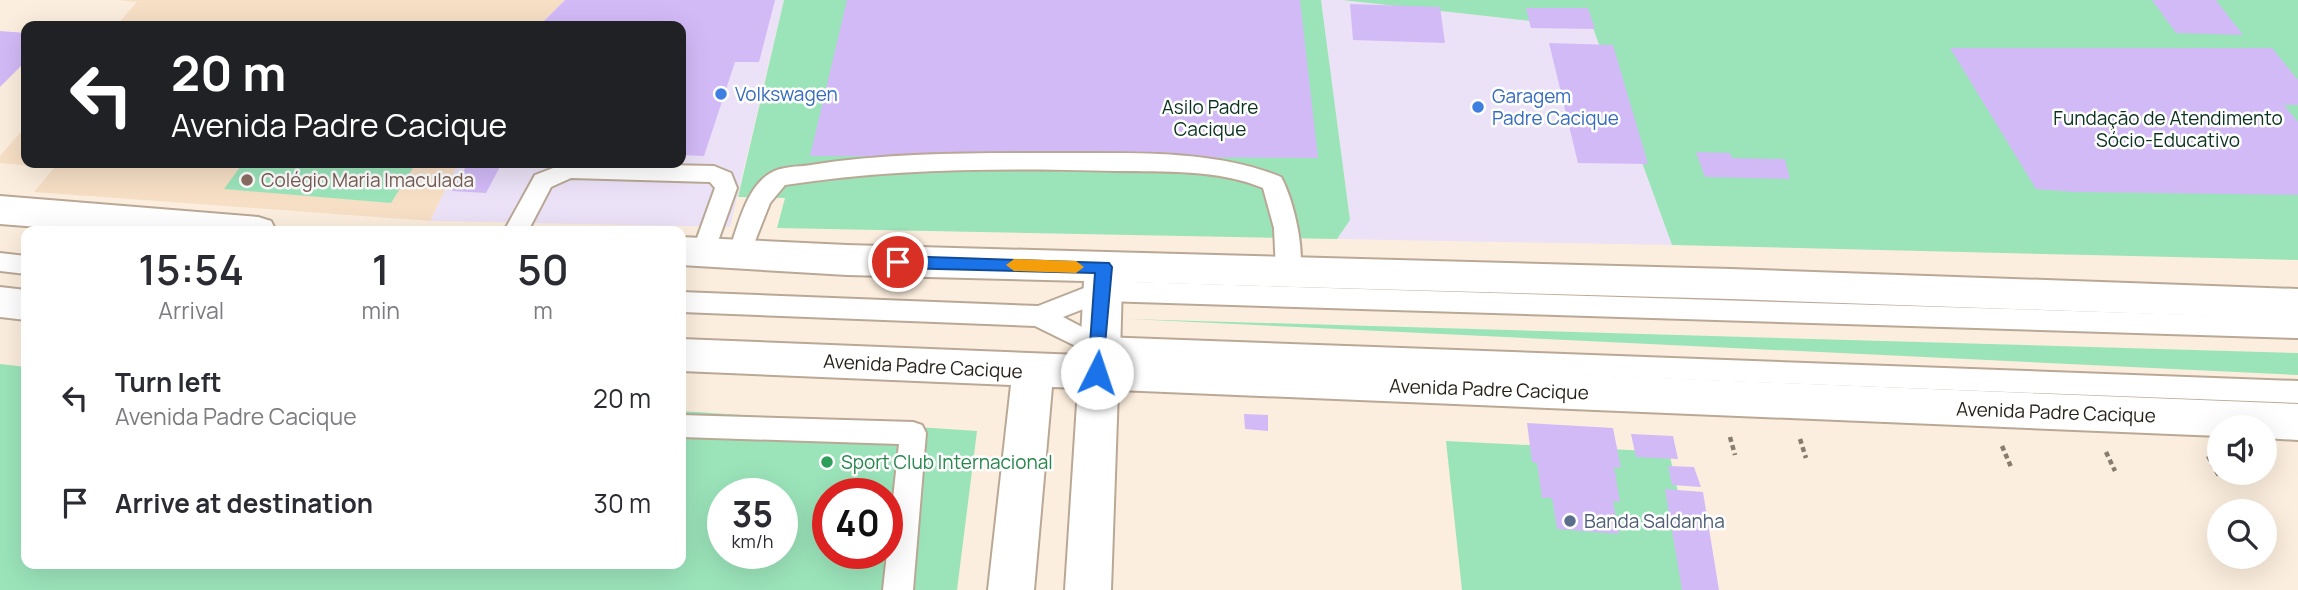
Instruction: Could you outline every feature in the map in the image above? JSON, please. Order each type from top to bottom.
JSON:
[{"type":"main road","points":[[0,210],[197,226]]},
{"type":"main road","points":[[708,252],[1103,279],[1288,272],[2298,304]]},
{"type":"main road","points":[[1088,590],[1103,279]]},
{"type":"main road","points":[[0,302],[21,304]]},
{"type":"main road","name":"Avenida Padre Cacique","points":[[686,355],[1033,371],[1097,360],[2298,422]]},
{"type":"main road","points":[[1011,590],[1033,371]]},
{"type":"lane","points":[[708,252],[770,184],[779,178],[884,166],[1024,161],[1179,165],[1255,174],[1273,183],[1286,228],[1288,272]]},
{"type":"lane","points":[[519,226],[543,181],[569,170],[714,174],[723,179],[726,188],[708,252]]},
{"type":"lane","points":[[0,262],[21,264]]},
{"type":"lane","points":[[686,302],[1039,316],[1103,279],[2298,328]]},
{"type":"lane","points":[[1039,316],[1097,360],[2298,392]]},
{"type":"lane","points":[[686,426],[913,433],[898,590]]},
{"type":"shaded area","points":[[117,0],[565,0],[544,21],[120,21],[137,2]]},
{"type":"shaded area","name":"Volkswagen","points":[[565,0],[784,0],[730,227],[430,221],[456,168],[686,168],[686,21],[544,21]]},
{"type":"shaded area","name":"Garagem Padre Cacique","points":[[1321,0],[1342,0],[1593,28],[1672,245],[1337,239],[1350,220]]},
{"type":"shaded area","name":"Colégio Maria Imaculada","points":[[21,132],[21,165],[0,163],[0,156]]},
{"type":"shaded area","name":"Colégio Maria Imaculada","points":[[54,168],[456,168],[430,221],[34,192]]},
{"type":"green space","name":"Asilo Padre Cacique","points":[[784,0],[1321,0],[1350,220],[1337,239],[777,228],[785,198],[738,197]]},
{"type":"green space","name":"Fundação de Atendimento Sócio-Educativo","points":[[1342,0],[2298,0],[2298,260],[1672,245],[1593,28]]},
{"type":"green space","points":[[239,168],[413,168],[391,203],[224,189]]},
{"type":"green space","points":[[1129,319],[2298,353],[2298,375]]},
{"type":"green space","name":"Sport Club Internacional","points":[[0,364],[21,366],[21,569],[686,569],[686,411],[977,431],[957,590],[0,590]]},
{"type":"green space","name":"Banda Saldanha","points":[[1446,441],[1669,452],[1700,590],[1462,590]]},
{"type":"building","points":[[565,0],[775,0],[759,62],[735,62],[704,156],[686,155],[686,21],[544,21]]},
{"type":"building","points":[[847,0],[1300,0],[1318,158],[810,156]]},
{"type":"building","points":[[2152,0],[2216,0],[2243,35],[2176,33]]},
{"type":"building","points":[[1350,4],[1440,7],[1445,43],[1353,40]]},
{"type":"building","points":[[1526,8],[1588,8],[1595,29],[1531,28]]},
{"type":"building","points":[[0,31],[21,33],[21,66],[0,87]]},
{"type":"building","points":[[1549,43],[1613,45],[1648,164],[1578,163]]},
{"type":"building","points":[[1950,48],[2272,48],[2298,80],[2298,105],[2284,105],[2298,122],[2298,195],[2075,192],[2036,189]]},
{"type":"building","points":[[1696,152],[1730,153],[1732,158],[1785,159],[1790,179],[1705,177]]},
{"type":"building","points":[[465,168],[499,168],[486,193],[452,191]]},
{"type":"building","points":[[1244,414],[1268,415],[1268,431],[1245,429]]},
{"type":"building","points":[[1527,423],[1613,428],[1621,468],[1614,467],[1620,502],[1613,501],[1619,534],[1557,529],[1552,498],[1542,498],[1537,463],[1532,462]]},
{"type":"building","points":[[1631,434],[1673,436],[1678,459],[1636,457]]},
{"type":"building","points":[[1668,466],[1694,467],[1701,487],[1672,485]]},
{"type":"building","points":[[1665,489],[1703,492],[1719,590],[1682,590]]},
{"type":"slow traffic","points":[[1014,265],[1076,267]]},
{"type":"place","name":"Volkswagen","points":[[721,94]]},
{"type":"place","name":"Garagem Padre Cacique","points":[[1478,107]]},
{"type":"place","name":"Colégio Maria Imaculada","points":[[247,180]]},
{"type":"place","name":"Sport Club Internacional","points":[[827,462]]},
{"type":"place","name":"Banda Saldanha","points":[[1570,521]]},
{"type":"route","points":[[898,262],[1104,267],[1097,373]]}]
